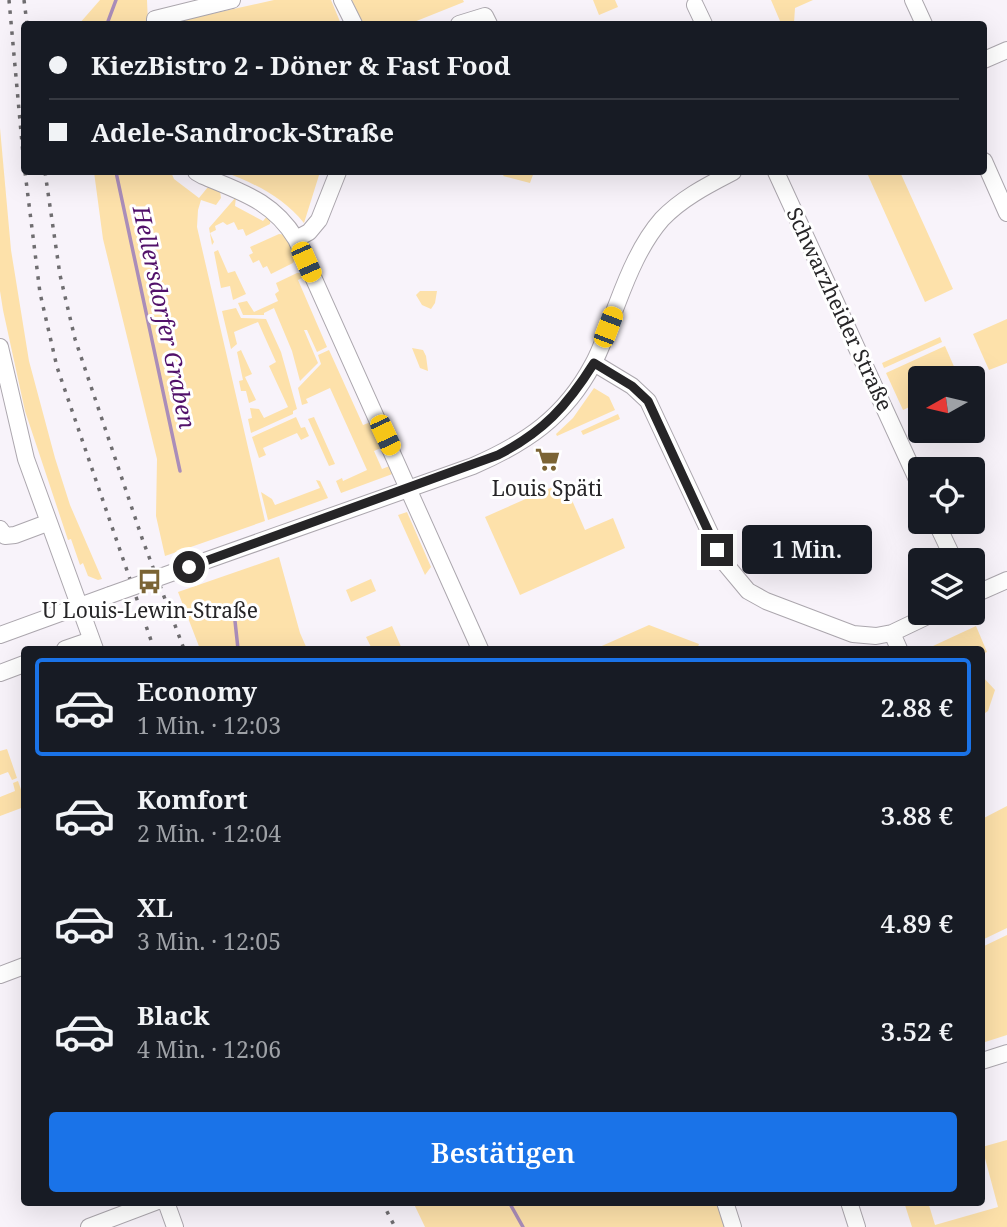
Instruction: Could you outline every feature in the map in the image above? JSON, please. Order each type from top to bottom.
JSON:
[{"type":"street","points":[[155,21],[232,0]]},
{"type":"street","points":[[342,0],[352,21]]},
{"type":"street","points":[[913,0],[923,21]]},
{"type":"street","points":[[695,5],[703,21]]},
{"type":"street","points":[[469,21],[485,16],[488,21]]},
{"type":"street","points":[[987,59],[1007,50]]},
{"type":"street","points":[[987,167],[1007,213]]},
{"type":"street","points":[[201,175],[254,197],[284,220],[296,239],[479,646]]},
{"type":"street","points":[[296,239],[309,232],[319,220],[337,175]]},
{"type":"street","points":[[0,635],[409,489],[498,455],[534,435],[568,401],[594,363],[625,281],[641,249],[662,220],[700,188],[727,175]]},
{"type":"street","name":"Schwarzheider Straße","points":[[777,175],[908,460]]},
{"type":"street","points":[[0,347],[4,387],[26,459],[93,645]]},
{"type":"street","points":[[594,363],[632,386],[648,401],[723,561],[741,585],[760,598],[853,634],[876,636],[892,633],[909,625]]},
{"type":"street","points":[[0,529],[5,536],[15,535],[47,523]]},
{"type":"street","points":[[985,590],[1007,580]]},
{"type":"street","points":[[892,633],[898,646]]},
{"type":"street","points":[[0,673],[21,665]]},
{"type":"street","points":[[0,975],[21,967]]},
{"type":"street","points":[[985,1060],[1007,1054]]},
{"type":"street","points":[[89,1227],[144,1206]]},
{"type":"street","points":[[167,1206],[175,1227]]},
{"type":"street","points":[[726,1206],[733,1227]]},
{"type":"street","points":[[850,1206],[857,1227]]},
{"type":"shaded area","points":[[100,0],[147,0],[148,21],[82,21]]},
{"type":"shaded area","points":[[274,0],[331,0],[340,21],[180,21]]},
{"type":"shaded area","points":[[352,0],[464,2],[416,21],[362,21]]},
{"type":"shaded area","points":[[593,0],[615,0],[618,7],[599,15]]},
{"type":"shaded area","points":[[771,0],[813,0],[795,8],[794,21],[780,21]]},
{"type":"shaded area","points":[[0,128],[11,250],[29,361],[55,458],[70,505],[102,579],[98,580],[88,576],[83,563],[80,565],[71,539],[68,540],[25,411],[3,310],[0,291]]},
{"type":"shaded area","points":[[94,175],[172,175],[199,198],[208,187],[220,191],[221,198],[216,205],[201,200],[197,227],[265,521],[165,556],[156,516],[157,459],[103,239]]},
{"type":"shaded area","points":[[231,175],[319,175],[304,223],[287,206]]},
{"type":"shaded area","points":[[504,175],[533,175],[530,183]]},
{"type":"shaded area","points":[[868,175],[901,175],[953,289],[925,302]]},
{"type":"shaded area","points":[[236,197],[235,206],[263,221],[271,215],[270,224],[246,236],[243,229],[238,230],[234,222],[227,225],[223,222],[215,226],[216,230],[210,233],[214,242],[212,245],[209,228]]},
{"type":"shaded area","points":[[279,234],[287,235],[297,257],[293,263],[271,274],[267,266],[263,268],[259,260],[253,263],[249,255],[253,253],[250,247]]},
{"type":"shaded area","points":[[218,250],[228,273],[235,271],[246,294],[233,300],[230,286],[221,288],[214,252]]},
{"type":"shaded area","points":[[297,273],[304,273],[306,276],[298,280],[327,347],[317,352],[307,330],[304,330],[318,363],[300,381],[292,351],[274,308],[264,315],[243,315],[238,303],[247,301],[254,312],[278,301],[275,294],[279,291],[276,283]]},
{"type":"shaded area","points":[[420,291],[437,291],[431,309],[422,305],[416,295]]},
{"type":"shaded area","points":[[236,308],[241,318],[266,319],[281,352],[297,409],[293,414],[251,433],[248,419],[252,418],[250,408],[259,409],[264,418],[288,407],[269,366],[276,362],[258,322],[234,332],[237,344],[231,349],[222,311]]},
{"type":"shaded area","points":[[1007,319],[1007,363],[989,370],[973,334]]},
{"type":"shaded area","points":[[940,337],[942,342],[884,368],[882,363]]},
{"type":"shaded area","points":[[945,346],[954,366],[908,366],[908,408],[903,410],[886,373]]},
{"type":"shaded area","points":[[412,348],[423,350],[428,371],[420,368]]},
{"type":"shaded area","points":[[241,350],[252,374],[245,377],[256,400],[249,403],[246,391],[241,391],[239,381],[243,380],[237,352]]},
{"type":"shaded area","points":[[329,350],[363,425],[371,422],[383,447],[374,451],[382,469],[392,465],[395,473],[341,493],[336,481],[342,478],[343,481],[367,470],[330,388],[306,399],[308,403],[302,405],[298,388],[321,364],[318,355]]},
{"type":"shaded area","points":[[594,388],[609,397],[615,410],[557,436],[556,434],[573,418]]},
{"type":"shaded area","points":[[618,414],[620,419],[583,435],[581,431]]},
{"type":"shaded area","points":[[296,417],[309,436],[301,440],[297,433],[263,448],[266,455],[259,458],[252,437]]},
{"type":"shaded area","points":[[314,417],[335,464],[329,466],[308,419]]},
{"type":"shaded area","points":[[316,480],[320,481],[328,498],[268,520],[261,492],[272,499],[275,505],[320,488]]},
{"type":"shaded area","points":[[564,482],[585,530],[613,518],[625,548],[520,595],[485,517]]},
{"type":"shaded area","points":[[407,512],[431,567],[425,575],[398,515]]},
{"type":"shaded area","points":[[279,557],[306,646],[199,646],[178,592]]},
{"type":"shaded area","points":[[371,579],[376,591],[351,602],[346,590]]},
{"type":"shaded area","points":[[649,625],[699,644],[698,646],[602,646]]},
{"type":"shaded area","points":[[392,626],[401,646],[370,646],[366,637]]},
{"type":"shaded area","points":[[976,626],[984,646],[933,646]]},
{"type":"shaded area","points":[[985,679],[995,690],[985,713]]},
{"type":"shaded area","points":[[7,749],[17,778],[12,780],[8,772],[0,775],[0,751]]},
{"type":"shaded area","points":[[18,781],[21,790],[21,808],[0,816],[0,797],[15,791],[13,783]]},
{"type":"shaded area","points":[[1007,806],[1007,928],[985,939],[985,817]]},
{"type":"shaded area","points":[[1007,935],[1007,1035],[985,1042],[985,946]]},
{"type":"shaded area","points":[[1007,1140],[1007,1227],[912,1227],[905,1206],[929,1206],[935,1225],[998,1207],[985,1158],[985,1146]]},
{"type":"shaded area","points":[[415,1206],[723,1206],[730,1227],[425,1227]]},
{"type":"waterway","name":"Hellersdorfer Graben","points":[[108,21],[116,0]]},
{"type":"waterway","name":"Hellersdorfer Graben","points":[[117,175],[180,471]]},
{"type":"waterway","name":"Hellersdorfer Graben","points":[[235,621],[238,646]]},
{"type":"waterway","name":"Hellersdorfer Graben","points":[[511,1206],[523,1227]]},
{"type":"railway","points":[[9,0],[21,132]]},
{"type":"railway","points":[[24,0],[27,21]]},
{"type":"railway","points":[[25,175],[40,293],[57,367],[153,646]]},
{"type":"railway","points":[[45,175],[60,275],[75,339],[143,541],[183,646]]},
{"type":"railway","points":[[384,1206],[395,1227]]},
{"type":"place","name":"Louis Späti","points":[[547,459]]},
{"type":"place","name":"U Louis-Lewin-Straße","points":[[150,581]]},
{"type":"route","points":[[189,567],[473,466],[518,445],[551,420],[568,401],[594,363],[632,386],[648,401],[717,550]]}]
